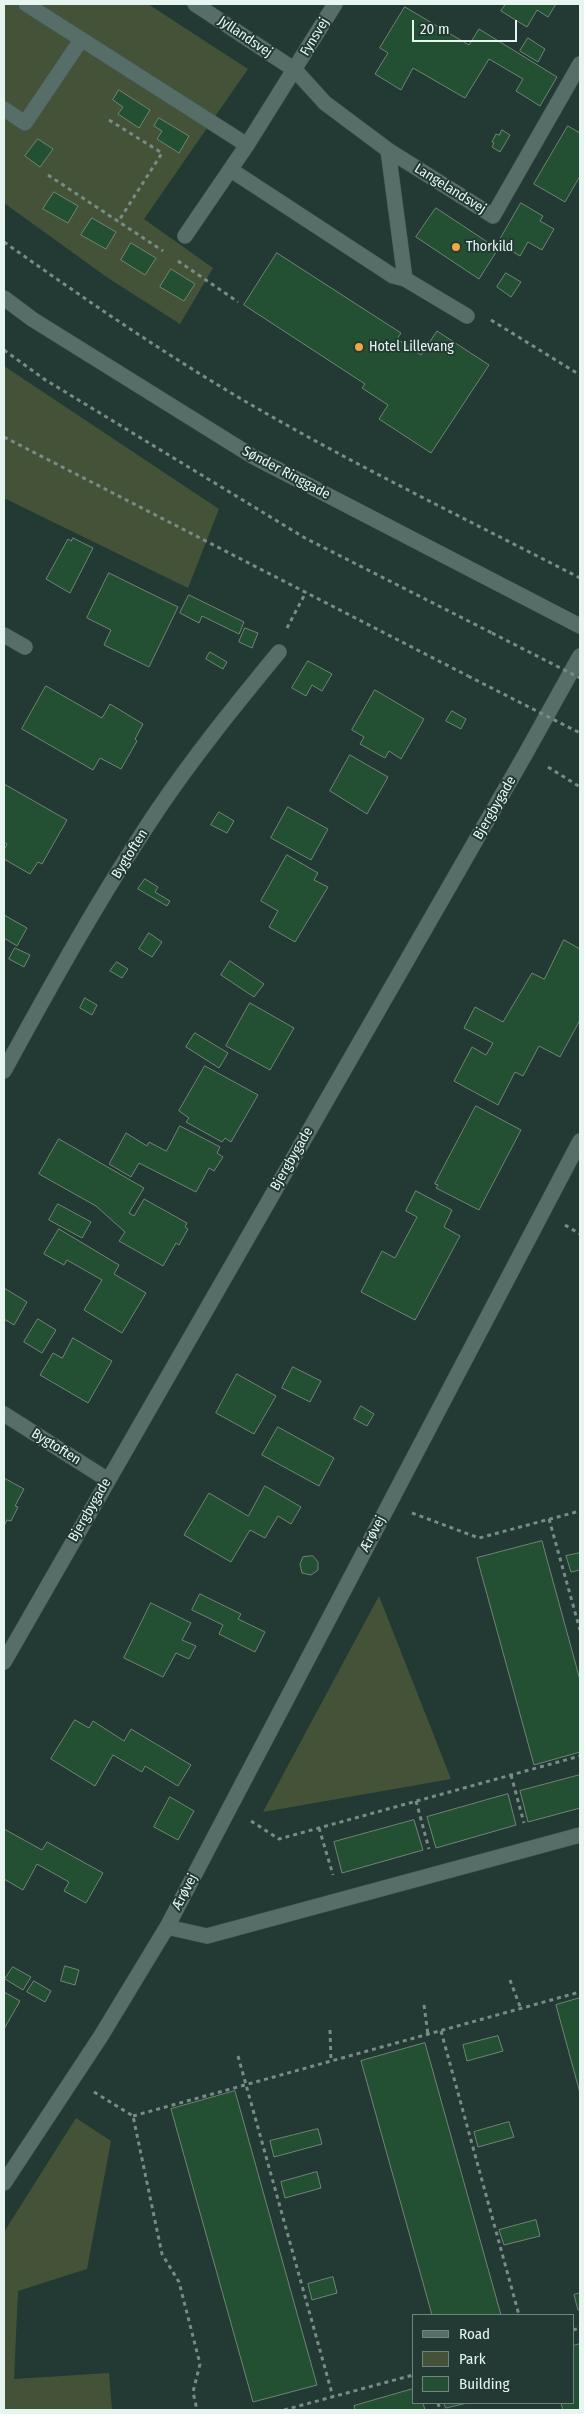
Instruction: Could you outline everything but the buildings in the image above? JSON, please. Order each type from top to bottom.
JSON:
[{"type":"street","points":[[26,4],[247,145]]},
{"type":"street","name":"Jyllandsvej","points":[[195,4],[295,70]]},
{"type":"street","name":"Fynsvej","points":[[185,236],[231,170],[335,4]]},
{"type":"street","points":[[4,109],[26,124],[81,40]]},
{"type":"street","name":"Langelandsvej","points":[[295,70],[324,103],[388,150],[493,216],[580,64]]},
{"type":"street","points":[[388,150],[405,279]]},
{"type":"street","points":[[231,170],[393,276],[405,279],[467,316]]},
{"type":"street","name":"Sønder Ringgade","points":[[4,298],[32,319],[252,456],[580,626]]},
{"type":"street","points":[[4,635],[25,646]]},
{"type":"street","name":"Bygtoften","points":[[4,1072],[74,942],[158,810],[238,703],[279,652]]},
{"type":"street","name":"Bjergbygade","points":[[4,1662],[526,754],[580,656]]},
{"type":"street","name":"Ærøvej","points":[[4,2183],[101,2036],[166,1927],[580,1141]]},
{"type":"street","name":"Bygtoften","points":[[4,1414],[108,1480]]},
{"type":"street","name":"Ærøvej","points":[[166,1927],[207,1936],[580,1835]]},
{"type":"path","points":[[109,120],[162,153],[118,222]]},
{"type":"path","points":[[48,176],[164,252]]},
{"type":"path","points":[[4,242],[125,328],[244,400],[580,578]]},
{"type":"path","points":[[172,257],[238,302]]},
{"type":"path","points":[[467,316],[484,316],[580,375]]},
{"type":"path","points":[[4,350],[44,380],[305,538],[580,678]]},
{"type":"path","points":[[4,437],[580,733]]},
{"type":"path","points":[[279,652],[282,638],[306,592]]},
{"type":"path","points":[[526,754],[580,787]]},
{"type":"path","points":[[388,1504],[479,1538],[580,1511]]},
{"type":"path","points":[[549,1519],[580,1630]]},
{"type":"path","points":[[230,1807],[279,1839],[580,1756]]},
{"type":"path","points":[[511,1775],[530,1848]]},
{"type":"path","points":[[416,1801],[435,1874]]},
{"type":"path","points":[[319,1828],[340,1900]]},
{"type":"path","points":[[510,1980],[521,2009]]},
{"type":"path","points":[[133,2116],[580,1992]]},
{"type":"path","points":[[424,2005],[428,2034]]},
{"type":"path","points":[[330,2030],[331,2061]]},
{"type":"path","points":[[441,2031],[519,2314]]},
{"type":"path","points":[[238,2056],[332,2397]]},
{"type":"path","points":[[73,2079],[133,2116],[162,2254],[179,2282],[200,2364],[193,2392],[197,2410]]},
{"type":"path","points":[[284,2410],[412,2375]]},
{"type":"green space","points":[[4,4],[148,4],[248,69],[144,219],[213,268],[180,324],[108,278],[4,203]]},
{"type":"green space","points":[[4,366],[219,509],[188,588],[4,498]]},
{"type":"green space","points":[[379,1596],[451,1779],[263,1812]]},
{"type":"green space","points":[[76,2118],[111,2141],[87,2269],[18,2291],[14,2379],[109,2373],[112,2410],[4,2410],[4,2232]]},
{"type":"place","name":"Thorkild","points":[[456,247]]},
{"type":"place","name":"Hotel Lillevang","points":[[359,347]]}]
